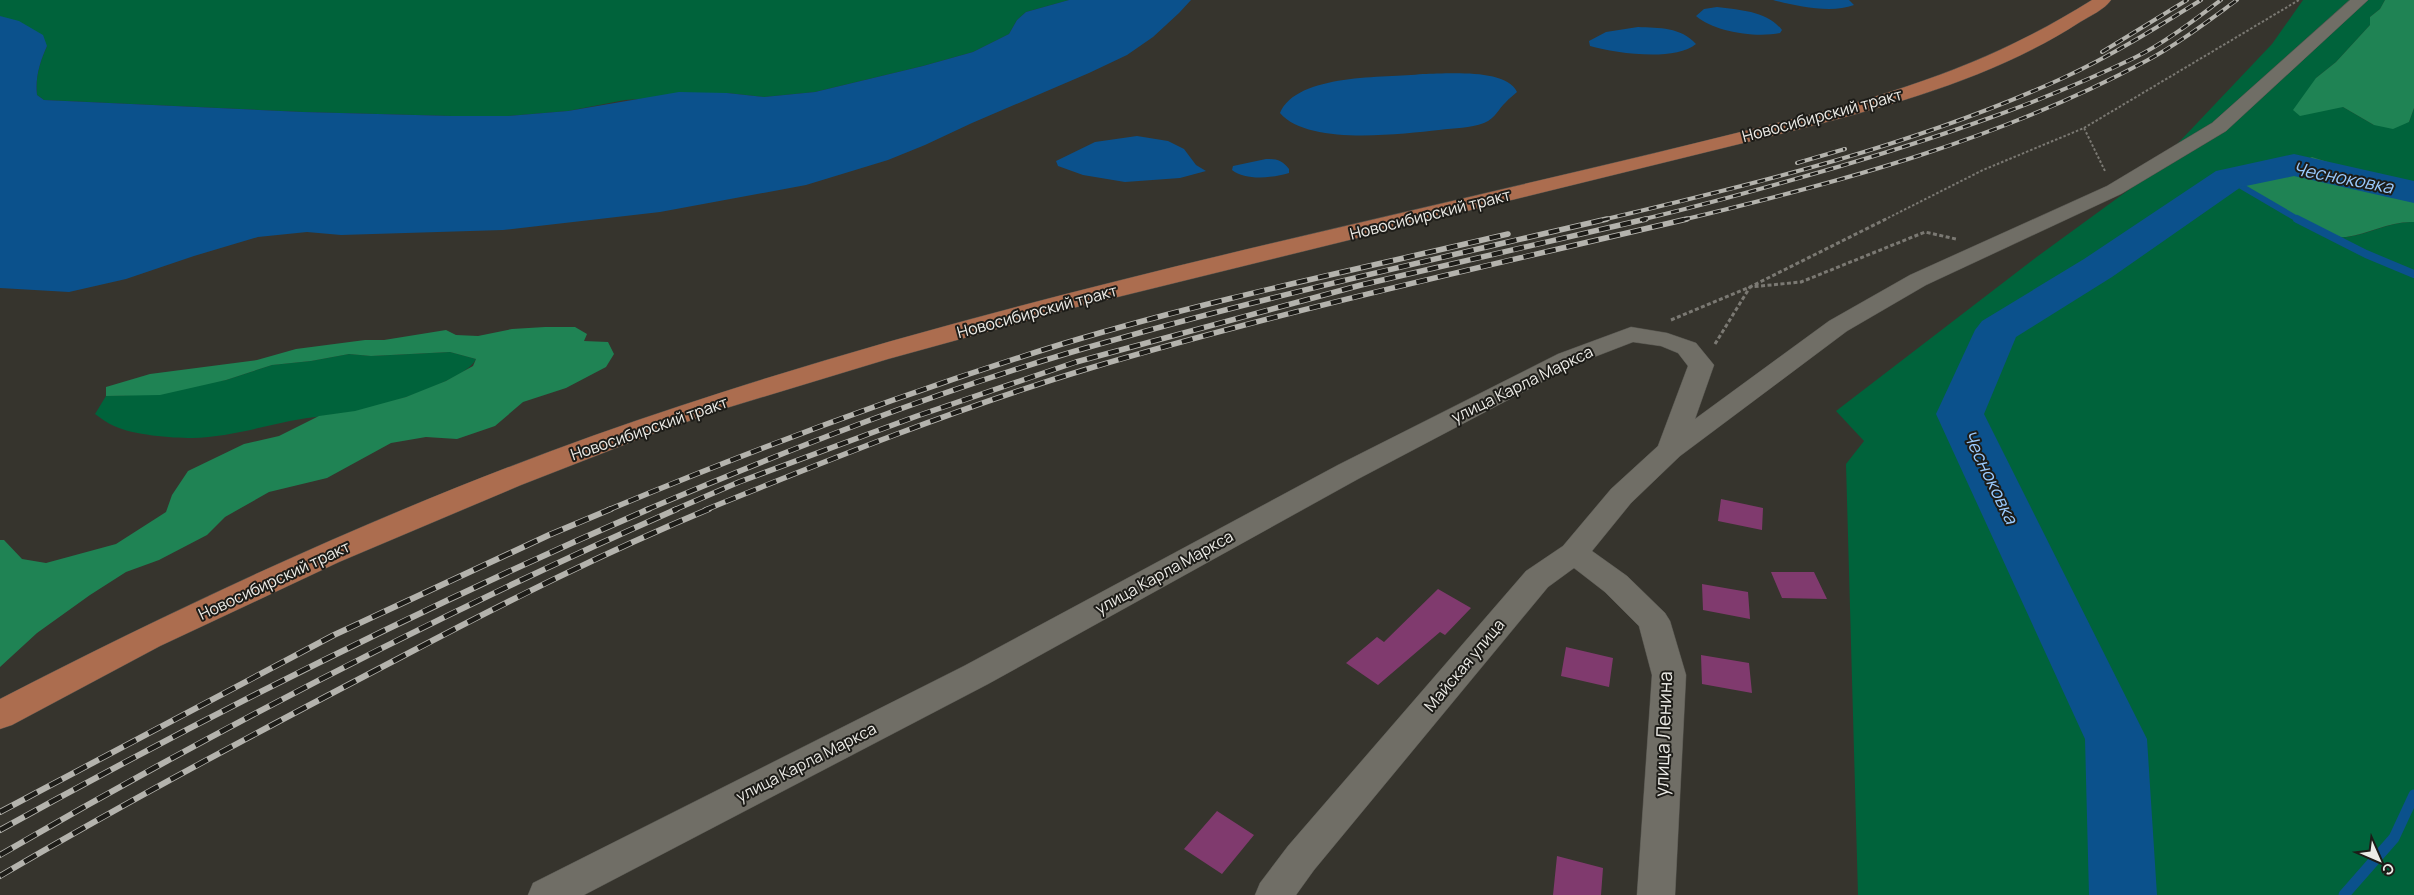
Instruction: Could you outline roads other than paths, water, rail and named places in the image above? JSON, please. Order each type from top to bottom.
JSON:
[{"type":"main road","name":"Новосибирский тракт","points":[[0,715],[148,638],[343,547],[638,429],[770,386],[947,334],[1094,295],[1630,166],[1882,101],[1966,72],[2020,49],[2057,31],[2103,0]]},
{"type":"street","name":"Майская улица","points":[[1274,895],[1301,858],[1537,579],[1574,553],[1621,496],[1670,450],[1838,326],[1918,280],[2114,190],[2219,127],[2360,0]]},
{"type":"street","name":"улица Карла Маркса","points":[[547,895],[976,675],[1348,472],[1567,359],[1631,334],[1667,340],[1687,348],[1701,365],[1670,450]]},
{"type":"street","name":"улица Ленина","points":[[1574,553],[1616,584],[1654,621],[1669,675],[1656,895]]},
{"type":"water","points":[[1069,0],[1191,0],[1153,37],[1127,55],[888,160],[806,185],[660,212],[503,230],[341,235],[307,232],[258,237],[126,279],[69,292],[0,288],[0,16],[19,21],[43,35],[47,46],[39,70],[37,95],[44,100],[303,112],[508,116],[568,111],[679,92],[727,93],[764,97],[815,92],[973,52],[1009,34],[1017,20],[1026,12]]},
{"type":"water","points":[[1773,0],[1849,0],[1854,5],[1845,8],[1824,9],[1803,7]]},
{"type":"water","points":[[1717,7],[1761,15],[1782,30],[1780,33],[1748,34],[1724,30],[1704,22],[1696,16],[1704,9]]},
{"type":"water","points":[[1638,27],[1677,31],[1690,38],[1696,44],[1686,50],[1659,54],[1629,53],[1590,46],[1589,41],[1606,32]]},
{"type":"water","points":[[1460,73],[1488,76],[1511,84],[1517,92],[1491,119],[1484,123],[1462,128],[1402,134],[1332,134],[1311,130],[1293,123],[1280,113],[1289,100],[1304,91],[1323,84],[1344,80]]},
{"type":"water","points":[[1137,136],[1168,141],[1184,149],[1196,165],[1206,171],[1180,178],[1125,182],[1083,175],[1058,166],[1056,161],[1095,142]]},
{"type":"water","points":[[1266,159],[1282,162],[1289,169],[1289,173],[1259,178],[1244,176],[1232,170],[1233,166]]},
{"type":"waterway","name":"Чесноковка","points":[[2123,895],[2116,739],[1960,414],[1997,330],[2098,268],[2229,179],[2294,165],[2414,192]]},
{"type":"waterway","points":[[2229,179],[2299,220]]},
{"type":"waterway","points":[[2297,219],[2366,254],[2414,274]]},
{"type":"waterway","points":[[2344,895],[2394,838],[2414,795]]},
{"type":"railway","points":[[2102,52],[2187,0]]},
{"type":"railway","points":[[1602,220],[1720,192],[1836,160],[1894,143],[1951,123],[2063,78],[2133,41],[2201,0]]},
{"type":"railway","points":[[1640,220],[1841,166],[1916,143],[2028,104],[2136,57],[2158,45],[2221,0]]},
{"type":"railway","points":[[1682,220],[1860,174],[1977,136],[2091,89],[2146,61],[2193,32],[2237,0]]},
{"type":"railway","points":[[1797,163],[1845,149]]},
{"type":"railway","points":[[646,510],[751,466],[910,405],[1072,352],[1272,298],[1607,219]]},
{"type":"railway","points":[[674,510],[739,482],[917,416],[1076,362],[1361,285],[1646,219]]},
{"type":"railway","points":[[705,510],[942,417],[1087,369],[1311,308],[1687,219]]},
{"type":"railway","points":[[608,510],[720,465],[890,401],[1062,344],[1228,299],[1508,234]]},
{"type":"railway","points":[[0,812],[334,635],[549,535],[611,509]]},
{"type":"railway","points":[[0,830],[240,702],[484,583],[649,509]]},
{"type":"railway","points":[[0,855],[166,762],[334,673],[504,588],[677,509]]},
{"type":"railway","points":[[0,876],[201,763],[443,635],[593,561],[709,509]]}]
